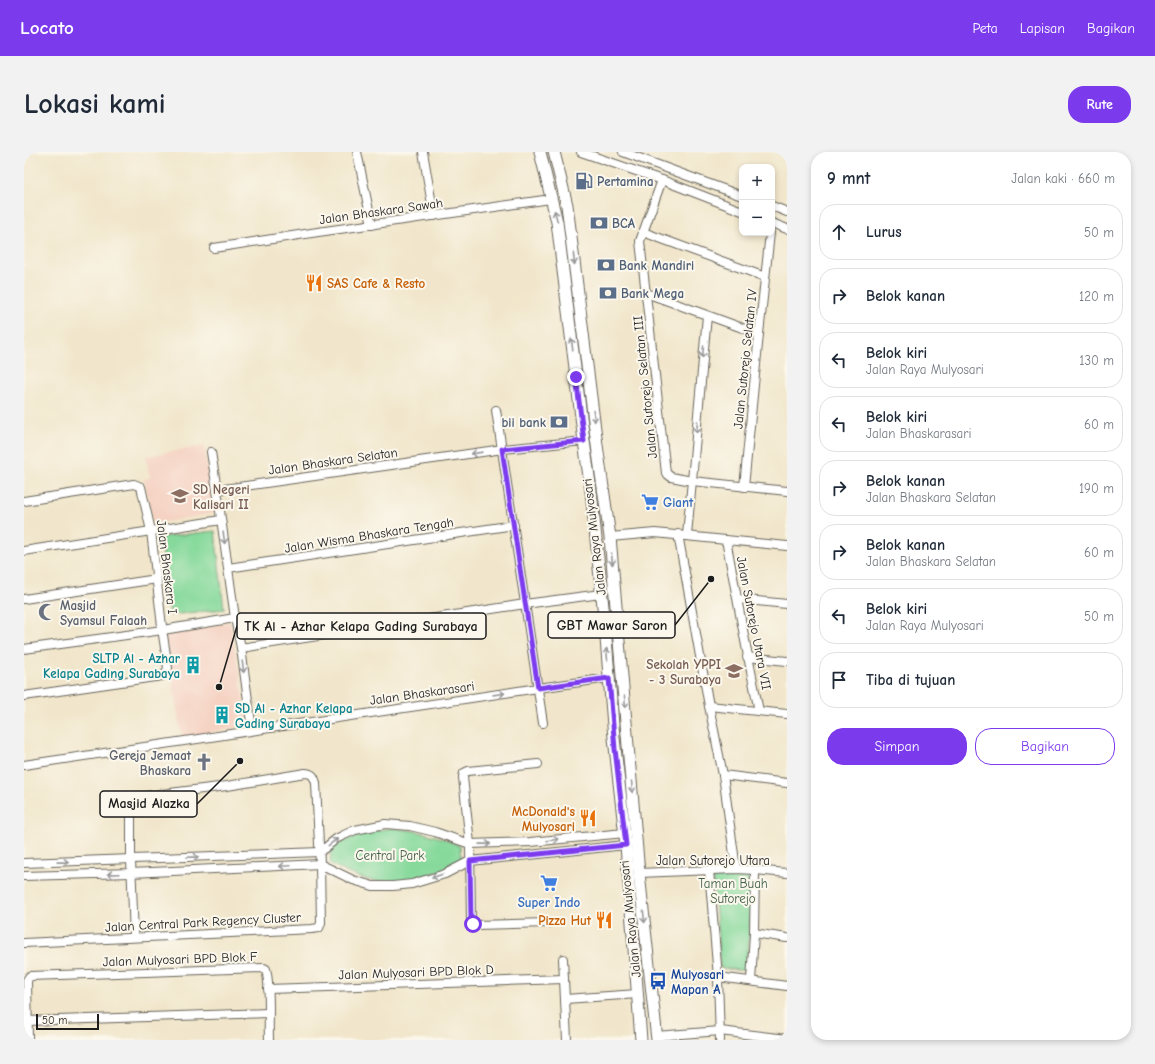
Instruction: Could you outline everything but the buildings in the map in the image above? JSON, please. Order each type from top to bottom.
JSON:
[{"type":"main road","name":"Jalan Raya Mulyosari","points":[[540,152],[557,222],[591,491],[605,626],[615,749],[625,833],[641,1040]]},
{"type":"main road","name":"Jalan Raya Mulyosari","points":[[554,152],[568,205],[597,445],[610,537],[639,872],[656,1038]]},
{"type":"main road","points":[[576,377],[589,375]]},
{"type":"main road","points":[[579,397],[591,395]]},
{"type":"main road","points":[[605,626],[618,624]]},
{"type":"main road","points":[[639,1018],[654,1016]]},
{"type":"street","points":[[357,152],[372,224]]},
{"type":"street","points":[[424,152],[434,216]]},
{"type":"street","points":[[581,152],[662,180],[739,210]]},
{"type":"street","points":[[623,152],[739,195]]},
{"type":"street","name":"Jalan Sutorejo Selatan III","points":[[662,180],[642,232],[640,242],[666,472],[671,477],[692,481],[787,491]]},
{"type":"street","name":"Jalan Bhaskara Sawah","points":[[214,248],[551,199]]},
{"type":"street","points":[[775,207],[787,212]]},
{"type":"street","points":[[775,224],[787,229]]},
{"type":"street","points":[[642,232],[765,277]]},
{"type":"street","name":"Jalan Sutorejo Selatan IV","points":[[744,487],[770,236]]},
{"type":"street","points":[[646,293],[759,334]]},
{"type":"street","points":[[707,316],[692,481],[682,535],[709,706],[723,775],[736,870]]},
{"type":"street","points":[[496,410],[543,723]]},
{"type":"street","name":"Jalan Bhaskara Selatan","points":[[217,490],[502,449],[584,441]]},
{"type":"street","points":[[211,452],[252,730]]},
{"type":"street","name":"Jalan Bhaskara I","points":[[24,501],[134,484],[142,488],[151,531],[168,668],[166,673],[163,675],[24,696]]},
{"type":"street","points":[[24,551],[222,520]]},
{"type":"street","name":"Jalan Wisma Bhaskara Tengah","points":[[228,568],[514,525]]},
{"type":"street","points":[[610,537],[655,533],[787,546]]},
{"type":"street","name":"Jalan Sutorejo Utara VII","points":[[726,540],[738,599],[747,657],[759,711]]},
{"type":"street","points":[[24,599],[157,579]]},
{"type":"street","points":[[241,648],[525,604],[601,594]]},
{"type":"street","points":[[738,599],[787,604]]},
{"type":"street","points":[[24,649],[163,630],[235,618]]},
{"type":"street","points":[[747,657],[787,661]]},
{"type":"street","name":"Jalan Bhaskarasari","points":[[24,765],[609,678]]},
{"type":"street","points":[[709,706],[787,714]]},
{"type":"street","points":[[538,764],[465,772],[463,777],[470,844],[472,923],[475,925],[548,923]]},
{"type":"street","name":"Jalan Central Park Regency Cluster","points":[[24,943],[317,928],[321,923],[320,852],[316,782],[314,776],[305,773],[227,786],[135,798],[131,805],[131,860]]},
{"type":"street","points":[[723,775],[787,783]]},
{"type":"street","points":[[24,863],[320,852],[344,834],[354,830],[385,824],[416,827],[470,844],[530,842],[625,833]]},
{"type":"street","points":[[530,842],[531,855]]},
{"type":"street","points":[[24,876],[131,873],[320,864],[353,880],[373,886],[393,886],[412,884],[445,874],[470,861],[626,845]]},
{"type":"street","points":[[131,860],[134,937]]},
{"type":"street","points":[[709,870],[718,977],[720,1040]]},
{"type":"street","points":[[751,981],[754,933],[755,870]]},
{"type":"street","name":"Jalan Sutorejo Utara","points":[[639,872],[755,870],[787,873]]},
{"type":"street","points":[[754,933],[787,938]]},
{"type":"street","points":[[563,958],[567,1040]]},
{"type":"street","name":"Jalan Mulyosari BPD Blok F","points":[[25,1003],[27,980],[31,976],[265,968],[268,989],[269,1040]]},
{"type":"street","points":[[718,977],[787,986]]},
{"type":"street","name":"Jalan Mulyosari BPD Blok D","points":[[268,989],[564,979]]},
{"type":"street","points":[[565,999],[638,994]]},
{"type":"street","points":[[25,1003],[28,1040]]},
{"type":"street","points":[[27,1021],[268,1013]]},
{"type":"street","points":[[656,1038],[720,1031],[787,1039]]},
{"type":"shaded area","name":"SD Negeri Kalisari II","points":[[204,446],[214,513],[153,524],[144,479],[150,478],[146,456]]},
{"type":"shaded area","points":[[230,622],[248,726],[182,737],[164,633]]},
{"type":"green space","points":[[215,531],[224,609],[170,615],[161,537]]},
{"type":"green space","name":"Central Park","points":[[391,828],[409,830],[452,842],[460,846],[461,859],[429,875],[393,882],[381,882],[360,877],[344,871],[330,863],[331,849],[360,835]]},
{"type":"green space","name":"Taman Buah Sutorejo","points":[[753,872],[747,971],[720,968],[713,873]]},
{"type":"place","name":"Pertamina","points":[[584,181]]},
{"type":"place","name":"BCA","points":[[599,223]]},
{"type":"place","name":"Bank Mandiri","points":[[606,265]]},
{"type":"place","name":"SAS Cafe & Resto","points":[[314,283]]},
{"type":"place","name":"Bank Mega","points":[[608,293]]},
{"type":"place","name":"bii bank","points":[[559,422]]},
{"type":"place","name":"SD Negeri Kalisari II","points":[[180,496]]},
{"type":"place","name":"Giant","points":[[650,502]]},
{"type":"place","name":"GBT Mawar Saron","points":[[711,579]]},
{"type":"place","name":"Masjid Syamsul Falaah","points":[[47,612]]},
{"type":"place","name":"SLTP Al - Azhar Kelapa Gading Surabaya","points":[[193,665]]},
{"type":"place","name":"Sekolah YPPI - 3 Surabaya","points":[[734,671]]},
{"type":"place","name":"TK Al - Azhar Kelapa Gading Surabaya","points":[[219,687]]},
{"type":"place","name":"SD Al - Azhar Kelapa Gading Surabaya","points":[[222,715]]},
{"type":"place","name":"Masjid Alazka","points":[[240,761]]},
{"type":"place","name":"Gereja Jemaat Bhaskara","points":[[204,762]]},
{"type":"place","name":"McDonald's Mulyosari","points":[[588,818]]},
{"type":"place","name":"Super Indo","points":[[549,883]]},
{"type":"place","name":"Pizza Hut","points":[[604,920]]},
{"type":"place","name":"Mulyosari Mapan A","points":[[658,981]]},
{"type":"route","points":[[473,924],[471,922],[470,861],[626,845],[615,749],[609,678],[538,688],[502,449],[584,441],[576,377]]}]
